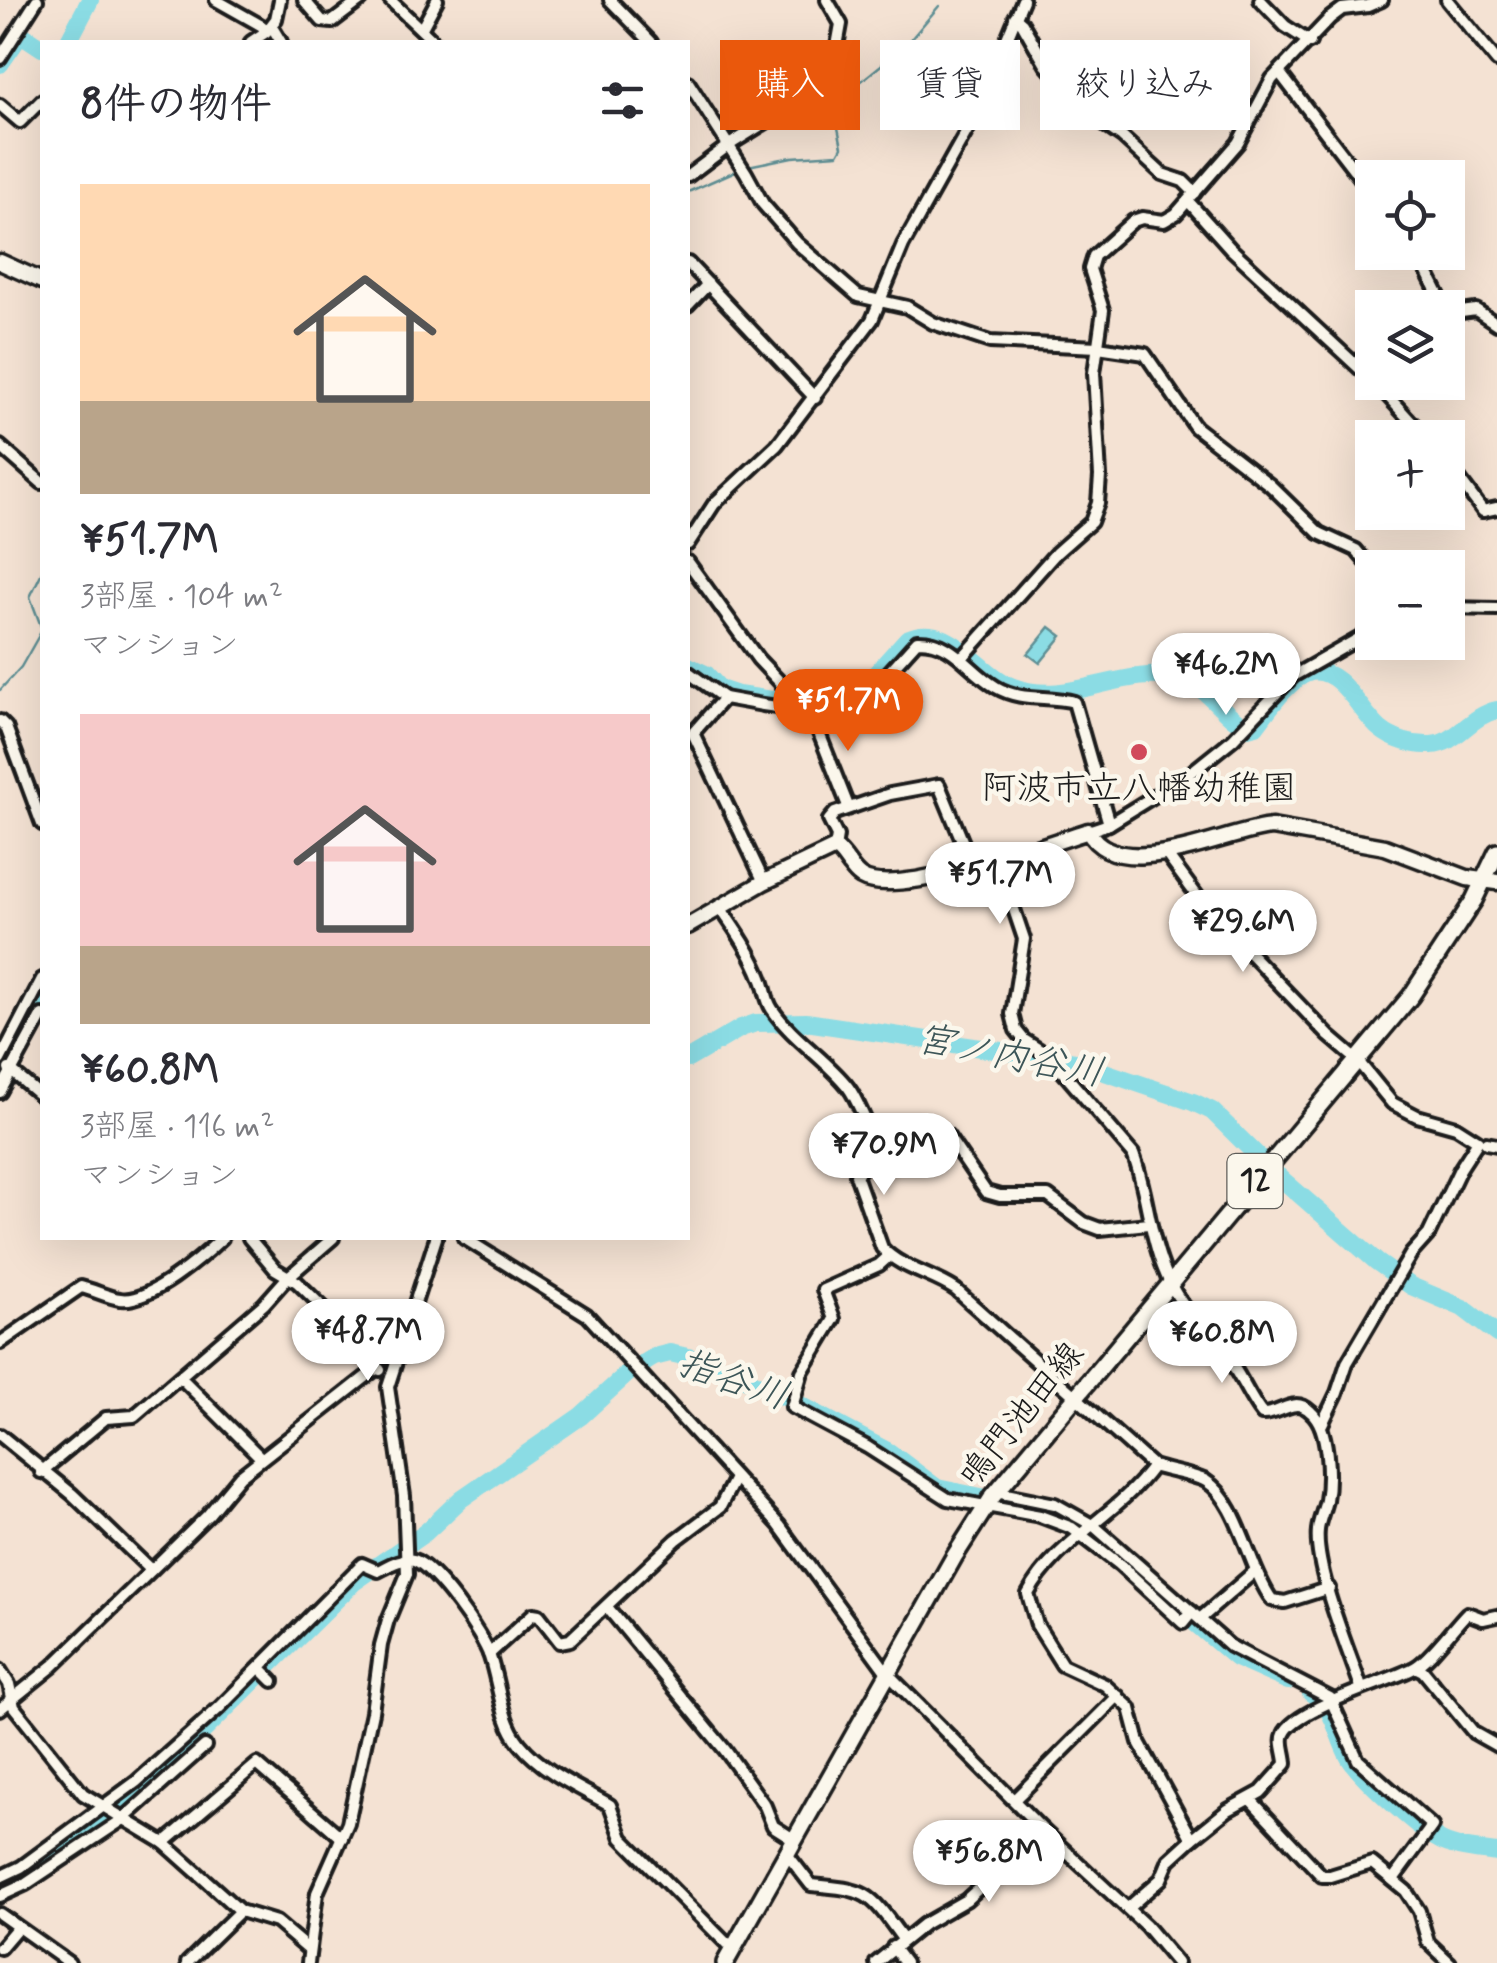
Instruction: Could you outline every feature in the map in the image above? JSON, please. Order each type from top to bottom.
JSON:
[{"type":"main road","points":[[0,262],[40,280]]},
{"type":"main road","points":[[690,925],[764,882],[835,848],[862,878],[878,882],[926,878],[973,867],[1088,832],[1094,842],[1108,850],[1166,855],[1254,828],[1272,827],[1386,847],[1458,876],[1490,881]]},
{"type":"main road","name":"鳴門池田線","points":[[729,1956],[990,1500],[1437,961],[1490,881],[1497,852]]},
{"type":"street","points":[[0,58],[37,0]]},
{"type":"street","points":[[216,0],[269,30],[278,40]]},
{"type":"street","points":[[254,40],[269,30],[280,0]]},
{"type":"street","points":[[304,0],[322,21],[332,22],[361,0]]},
{"type":"street","points":[[390,0],[432,40]]},
{"type":"street","points":[[422,28],[437,0]]},
{"type":"street","points":[[610,0],[643,40]]},
{"type":"street","points":[[690,174],[729,145],[824,86],[832,74],[841,24],[826,0]]},
{"type":"street","points":[[690,541],[714,504],[777,444],[815,398],[881,304],[903,244],[974,118],[1023,0]]},
{"type":"street","points":[[1260,0],[1285,26],[1310,42]]},
{"type":"street","points":[[962,657],[1056,553],[1091,522],[1098,503],[1094,374],[1102,310],[1090,269],[1094,256],[1133,221],[1164,221],[1192,197],[1238,142],[1264,90],[1280,72],[1342,9],[1382,0]]},
{"type":"street","points":[[1448,0],[1497,61]]},
{"type":"street","points":[[1014,16],[1046,65],[1089,114],[1162,174],[1183,181],[1230,248],[1355,363]]},
{"type":"street","points":[[1280,72],[1355,170]]},
{"type":"street","points":[[690,85],[762,204],[797,243],[858,296],[908,308],[933,323],[990,342],[1098,347],[1145,354],[1195,427],[1270,485],[1319,532],[1356,550]]},
{"type":"street","points":[[0,105],[20,122],[40,102]]},
{"type":"street","points":[[690,266],[815,398]]},
{"type":"street","points":[[690,303],[708,284]]},
{"type":"street","points":[[1465,312],[1476,310],[1497,324]]},
{"type":"street","points":[[1391,400],[1410,420]]},
{"type":"street","points":[[0,446],[40,481]]},
{"type":"street","points":[[1465,487],[1483,511],[1497,508]]},
{"type":"street","points":[[690,565],[758,660],[801,708],[848,806]]},
{"type":"street","points":[[1465,608],[1497,608]]},
{"type":"street","points":[[690,673],[724,698],[831,715],[851,711],[917,641],[946,646],[998,689],[1020,696],[1074,702],[1108,824]]},
{"type":"street","points":[[1088,832],[1108,824],[1208,760],[1294,676],[1355,642]]},
{"type":"street","points":[[724,698],[693,734],[764,882]]},
{"type":"street","points":[[0,721],[40,819]]},
{"type":"street","points":[[835,848],[837,836],[829,820],[834,812],[938,785],[973,867]]},
{"type":"street","points":[[1166,855],[1220,927],[1357,1060],[1392,1103],[1401,1110],[1456,1127],[1478,1141],[1429,1234],[1411,1254],[1348,1362],[1322,1424],[1327,1496],[1318,1531],[1320,1554],[1361,1687]]},
{"type":"street","points":[[997,859],[1024,939],[1012,1014],[1016,1030],[1049,1056],[1134,1154],[1148,1224],[1170,1282],[1192,1320],[1224,1354],[1262,1414],[1290,1404],[1300,1405],[1322,1424]]},
{"type":"street","points":[[719,906],[746,947],[763,981],[769,1004],[798,1042],[814,1052],[848,1087],[870,1131],[881,1144],[903,1156],[913,1153],[936,1133],[947,1136],[986,1192],[1000,1196],[1048,1196],[1084,1223],[1100,1229],[1148,1224]]},
{"type":"street","points":[[0,1092],[5,1066],[40,984]]},
{"type":"street","points":[[5,1066],[40,1019]]},
{"type":"street","points":[[5,1066],[40,1095]]},
{"type":"street","points":[[881,1144],[856,1175],[882,1248],[889,1256],[956,1290],[1153,1466],[1203,1479],[1213,1487],[1236,1523],[1255,1571],[1272,1600],[1284,1602],[1329,1588]]},
{"type":"street","points":[[0,1343],[81,1287],[123,1300],[144,1295],[201,1258],[220,1240]]},
{"type":"street","points":[[251,1240],[275,1269],[306,1290],[340,1324],[377,1368],[390,1374]]},
{"type":"street","points":[[42,1472],[106,1418],[134,1416],[264,1304],[331,1240]]},
{"type":"street","points":[[308,1963],[317,1892],[348,1823],[372,1712],[381,1644],[407,1574],[399,1447],[388,1401],[390,1374],[407,1334],[435,1240]]},
{"type":"street","points":[[467,1240],[567,1300],[633,1362],[791,1540],[888,1674],[1043,1830],[1128,1908],[1177,1963]]},
{"type":"street","points":[[889,1256],[879,1265],[823,1290],[834,1319],[802,1372],[792,1407],[867,1447],[939,1494],[1055,1504],[1230,1646],[1318,1689],[1358,1760],[1432,1826],[1394,1878]]},
{"type":"street","points":[[0,1709],[53,1666],[261,1458],[377,1368]]},
{"type":"street","points":[[181,1378],[261,1458]]},
{"type":"street","points":[[0,1435],[72,1494],[150,1570]]},
{"type":"street","points":[[1153,1466],[1088,1531],[1050,1562],[1028,1594],[1037,1625],[1062,1665],[1105,1685],[1130,1708],[1138,1742],[1192,1838]]},
{"type":"street","points":[[490,1654],[533,1614],[539,1615],[560,1642],[570,1640],[676,1540],[720,1507],[735,1478]]},
{"type":"street","points":[[990,1500],[1088,1531]]},
{"type":"street","points":[[0,1877],[21,1867],[104,1809],[192,1733],[362,1564],[372,1568],[407,1551]]},
{"type":"street","points":[[407,1551],[431,1572],[490,1654],[497,1690],[521,1746],[556,1774],[610,1805],[622,1838],[729,1956]]},
{"type":"street","points":[[1192,1617],[1255,1571]]},
{"type":"street","points":[[607,1606],[724,1750],[764,1806],[772,1826],[791,1847],[811,1885],[872,1896],[903,1939]]},
{"type":"street","points":[[1128,1908],[1161,1880],[1169,1860],[1192,1838],[1278,1776],[1286,1764],[1282,1738],[1302,1716],[1361,1687],[1417,1668],[1467,1613],[1482,1619],[1497,1616]]},
{"type":"street","points":[[1417,1668],[1423,1670],[1474,1733],[1497,1746]]},
{"type":"street","points":[[260,1669],[272,1680]]},
{"type":"street","points":[[0,1670],[14,1708],[78,1788],[104,1809],[123,1816],[164,1843],[240,1911],[276,1922],[309,1950]]},
{"type":"street","points":[[1014,1800],[1118,1696]]},
{"type":"street","points":[[0,1896],[26,1884],[123,1816],[205,1746]]},
{"type":"street","points":[[164,1843],[257,1764],[342,1838]]},
{"type":"street","points":[[1250,1799],[1322,1876],[1372,1862],[1394,1878],[1418,1911],[1428,1942],[1450,1963]]},
{"type":"street","points":[[876,1963],[903,1939],[966,1900],[1043,1830]]},
{"type":"street","points":[[187,1963],[240,1911]]},
{"type":"street","points":[[0,1914],[69,1963]]},
{"type":"street","points":[[0,1948],[17,1928]]},
{"type":"street","points":[[893,1947],[905,1963]]},
{"type":"water","points":[[1050,627],[1062,636],[1040,663],[1028,654]]},
{"type":"waterway","points":[[69,40],[90,0]]},
{"type":"waterway","points":[[748,166],[792,157],[838,154],[842,147],[836,118],[849,91],[906,45],[939,6]]},
{"type":"waterway","points":[[0,64],[21,34],[40,47]]},
{"type":"waterway","points":[[690,191],[740,169]]},
{"type":"waterway","points":[[40,576],[30,597],[40,624]]},
{"type":"waterway","points":[[0,690],[21,667],[40,634]]},
{"type":"waterway","points":[[690,667],[707,675],[720,689],[738,695],[821,707],[854,698],[907,639],[922,635],[950,642],[1000,680],[1034,692],[1076,690],[1139,677],[1181,679],[1200,688],[1248,728],[1256,726],[1288,687],[1311,672],[1332,676],[1380,729],[1411,743],[1424,745],[1448,740],[1497,710]]},
{"type":"waterway","points":[[0,1073],[40,996]]},
{"type":"waterway","name":"宮ノ内谷川","points":[[690,1058],[756,1023],[806,1022],[1075,1062],[1193,1102],[1212,1111],[1276,1174],[1377,1262],[1411,1286],[1463,1308],[1497,1334]]},
{"type":"waterway","name":"指谷川","points":[[0,1886],[23,1875],[103,1819],[185,1749],[354,1582],[426,1532],[461,1499],[581,1416],[627,1374],[654,1357],[670,1353],[772,1390],[889,1452],[937,1488],[1073,1519],[1236,1658],[1288,1681]]},
{"type":"waterway","name":"指谷川","points":[[1311,1693],[1331,1714],[1356,1767],[1403,1813],[1443,1842],[1497,1853]]},
{"type":"place","name":"阿波市立八幡幼稚園","points":[[1139,752]]}]
